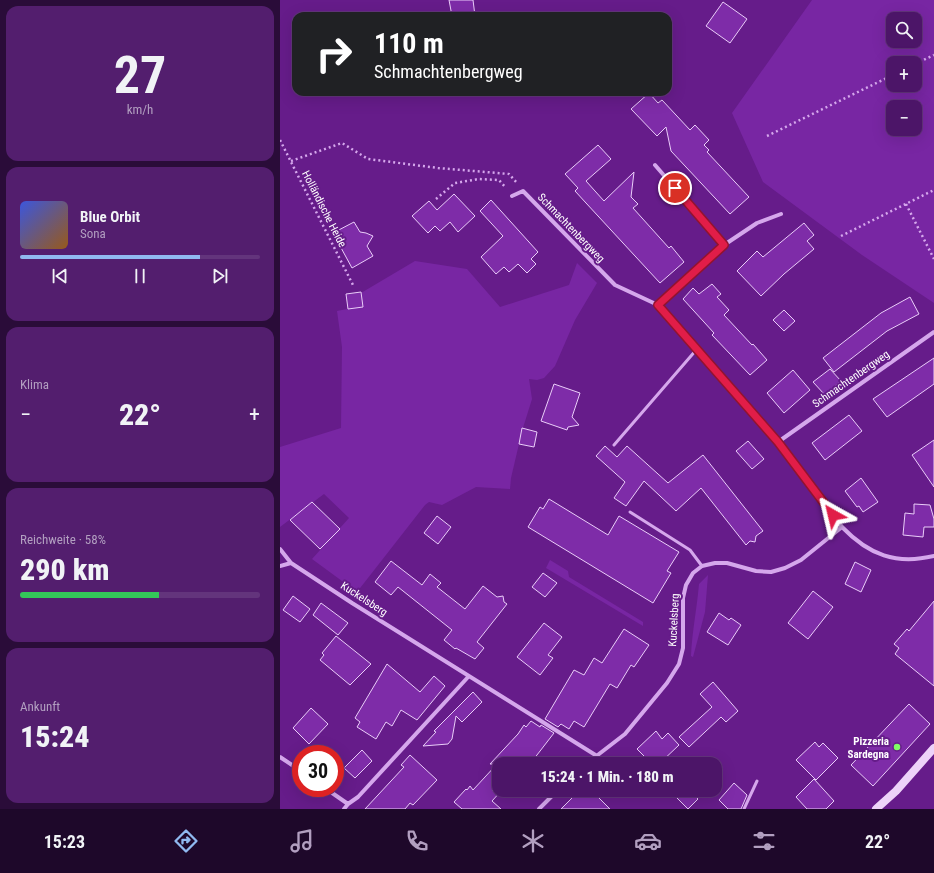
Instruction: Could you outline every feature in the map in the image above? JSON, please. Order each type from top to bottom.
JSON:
[{"type":"main road","points":[[876,809],[896,791],[934,748]]},
{"type":"street","points":[[655,165],[724,245]]},
{"type":"street","name":"Schmachtenbergweg","points":[[512,196],[523,191],[615,285],[658,305],[778,442],[842,527],[860,544],[886,557],[916,559],[934,556]]},
{"type":"street","points":[[658,305],[724,245],[757,223],[781,214]]},
{"type":"street","name":"Schmachtenbergweg","points":[[778,442],[934,332]]},
{"type":"street","points":[[702,566],[714,563],[727,563],[756,571],[770,572],[785,568],[801,560],[842,527]]},
{"type":"street","name":"Kuckelsberg","points":[[280,549],[291,563],[352,603],[597,756],[625,734],[667,683],[679,664],[683,648],[683,598],[686,585],[693,573],[702,566]]},
{"type":"street","points":[[280,566],[291,563]]},
{"type":"street","points":[[344,809],[358,797],[469,676]]},
{"type":"street","points":[[280,757],[292,765]]},
{"type":"street","points":[[338,797],[348,804]]},
{"type":"street","points":[[539,809],[551,797]]},
{"type":"lane","points":[[614,445],[697,349]]},
{"type":"lane","points":[[630,512],[690,550],[702,566]]},
{"type":"lane","points":[[744,809],[757,781]]},
{"type":"path","points":[[922,61],[934,55]]},
{"type":"path","points":[[767,136],[886,78]]},
{"type":"path","name":"Holländische Heide","points":[[280,140],[353,285]]},
{"type":"path","points":[[291,161],[342,143],[368,159],[438,168],[509,174]]},
{"type":"path","points":[[436,199],[455,183],[479,179],[499,180],[512,196]]},
{"type":"path","points":[[841,236],[934,190]]},
{"type":"path","points":[[906,204],[934,259]]},
{"type":"shaded area","points":[[812,0],[934,0],[934,303],[862,255],[763,182],[732,113]]},
{"type":"shaded area","points":[[415,261],[467,269],[500,307],[569,285],[577,263],[597,283],[575,320],[555,366],[544,378],[537,380],[529,379],[532,399],[522,431],[511,478],[510,489],[476,487],[442,505],[429,502],[425,505],[357,592],[312,559],[349,518],[324,494],[280,527],[280,447],[341,428],[342,347],[337,311],[362,306],[361,293]]},
{"type":"shaded area","points":[[550,560],[568,571],[569,577],[643,622],[643,626],[546,568]]},
{"type":"shaded area","points":[[708,575],[705,612],[693,657],[691,656],[699,584]]},
{"type":"building","points":[[449,0],[473,0],[474,12],[451,12]]},
{"type":"building","points":[[723,2],[747,19],[730,43],[706,26]]},
{"type":"building","points":[[646,96],[652,96],[658,103],[662,100],[690,130],[695,125],[709,140],[704,145],[709,150],[707,152],[749,197],[730,214],[671,151],[666,127],[657,136],[631,109]]},
{"type":"building","points":[[598,145],[611,159],[586,181],[604,201],[634,172],[631,197],[638,204],[633,208],[669,248],[671,246],[684,262],[660,283],[575,191],[578,188],[565,174]]},
{"type":"building","points":[[454,194],[475,216],[458,232],[450,222],[440,231],[435,226],[428,233],[412,216],[429,201],[437,210]]},
{"type":"building","points":[[491,200],[538,252],[531,259],[536,264],[527,273],[518,264],[509,272],[504,267],[496,274],[481,257],[503,236],[480,211]]},
{"type":"building","points":[[354,222],[360,232],[373,236],[367,246],[373,256],[352,268],[333,233]]},
{"type":"building","points":[[804,223],[814,235],[807,241],[814,249],[761,296],[737,271],[757,251],[763,257]]},
{"type":"building","points":[[712,284],[721,294],[717,297],[729,310],[724,315],[767,360],[750,375],[712,335],[714,333],[683,299],[693,288],[699,294]]},
{"type":"building","points":[[361,292],[363,307],[348,309],[346,294]]},
{"type":"building","points":[[910,297],[919,314],[887,331],[834,372],[823,358],[881,313]]},
{"type":"building","points":[[784,310],[795,321],[784,331],[773,320]]},
{"type":"building","points":[[934,358],[934,384],[887,417],[873,399]]},
{"type":"building","points":[[830,369],[841,381],[825,395],[813,382]]},
{"type":"building","points":[[793,370],[810,390],[784,413],[767,393]]},
{"type":"building","points":[[554,384],[580,393],[572,417],[579,425],[568,427],[567,430],[541,421]]},
{"type":"building","points":[[849,415],[862,431],[825,460],[812,443]]},
{"type":"building","points":[[522,428],[537,432],[534,447],[519,444]]},
{"type":"building","points":[[934,440],[934,487],[912,455]]},
{"type":"building","points":[[748,441],[764,459],[752,469],[736,451]]},
{"type":"building","points":[[605,446],[617,457],[627,446],[668,483],[703,455],[763,531],[756,536],[755,542],[750,541],[746,545],[701,488],[676,511],[644,481],[626,506],[614,498],[625,482],[596,456]]},
{"type":"building","points":[[861,478],[878,502],[863,512],[859,506],[857,507],[845,491]]},
{"type":"building","points":[[549,499],[608,535],[619,516],[679,552],[667,571],[671,573],[653,603],[528,527],[540,507],[543,509]]},
{"type":"building","points":[[312,502],[340,529],[320,549],[290,520]]},
{"type":"building","points":[[914,504],[930,505],[934,519],[934,527],[924,527],[923,537],[903,535],[905,513],[914,514]]},
{"type":"building","points":[[437,516],[451,527],[438,544],[424,533]]},
{"type":"building","points":[[391,561],[422,585],[430,574],[441,583],[437,587],[465,609],[483,586],[497,597],[503,596],[504,602],[507,604],[477,642],[484,648],[475,659],[456,648],[455,649],[444,640],[452,630],[398,587],[391,595],[375,582]]},
{"type":"building","points":[[855,562],[871,570],[861,592],[845,584]]},
{"type":"building","points":[[543,573],[557,583],[545,597],[532,587]]},
{"type":"building","points":[[813,591],[833,607],[808,639],[788,623]]},
{"type":"building","points":[[293,596],[310,609],[300,622],[283,610]]},
{"type":"building","points":[[934,601],[934,686],[895,654],[899,648],[894,644],[907,629],[909,631]]},
{"type":"building","points":[[321,603],[348,623],[338,635],[313,615]]},
{"type":"building","points":[[719,613],[729,620],[731,618],[741,625],[728,645],[707,632]]},
{"type":"building","points":[[544,623],[562,637],[548,655],[553,658],[540,675],[517,657]]},
{"type":"building","points":[[624,629],[649,645],[634,667],[631,665],[617,688],[610,684],[584,727],[574,721],[569,729],[561,724],[558,727],[545,719],[574,670],[584,675],[594,658],[602,663]]},
{"type":"building","points":[[336,636],[371,664],[350,685],[320,660],[324,655],[322,653]]},
{"type":"building","points":[[387,664],[420,692],[434,676],[445,686],[417,720],[401,710],[392,726],[386,722],[376,739],[357,727],[360,722],[355,718]]},
{"type":"building","points":[[713,682],[738,711],[726,722],[721,717],[689,747],[679,737],[712,707],[700,694]]},
{"type":"building","points":[[473,692],[482,702],[462,722],[456,716],[452,739],[448,744],[423,746],[436,732],[434,731]]},
{"type":"building","points":[[909,704],[930,724],[873,786],[851,765]]},
{"type":"building","points":[[311,708],[328,724],[309,744],[293,728]]},
{"type":"building","points":[[531,721],[554,733],[535,757],[497,757],[518,734],[524,725],[526,727]]},
{"type":"building","points":[[656,731],[662,739],[668,733],[679,745],[666,757],[645,757],[637,749]]},
{"type":"building","points":[[815,742],[819,747],[823,743],[838,758],[816,780],[796,760]]},
{"type":"building","points":[[362,750],[372,761],[355,778],[344,768]]},
{"type":"building","points":[[410,755],[437,780],[413,805],[410,803],[405,809],[365,809],[404,767],[401,765]]},
{"type":"building","points":[[492,769],[492,797],[496,797],[492,801],[501,809],[462,809],[454,802],[470,786],[473,790]]},
{"type":"building","points":[[814,779],[834,801],[826,809],[807,809],[796,797]]},
{"type":"building","points":[[734,783],[747,795],[741,809],[728,809],[719,800]]},
{"type":"building","points":[[573,797],[598,797],[610,809],[561,809]]},
{"type":"building","points":[[676,797],[696,797],[698,799],[688,809]]},
{"type":"place","name":"Pizzeria Sardegna","points":[[897,747]]},
{"type":"route","points":[[675,188],[724,245],[658,305],[778,442],[833,515]]}]
